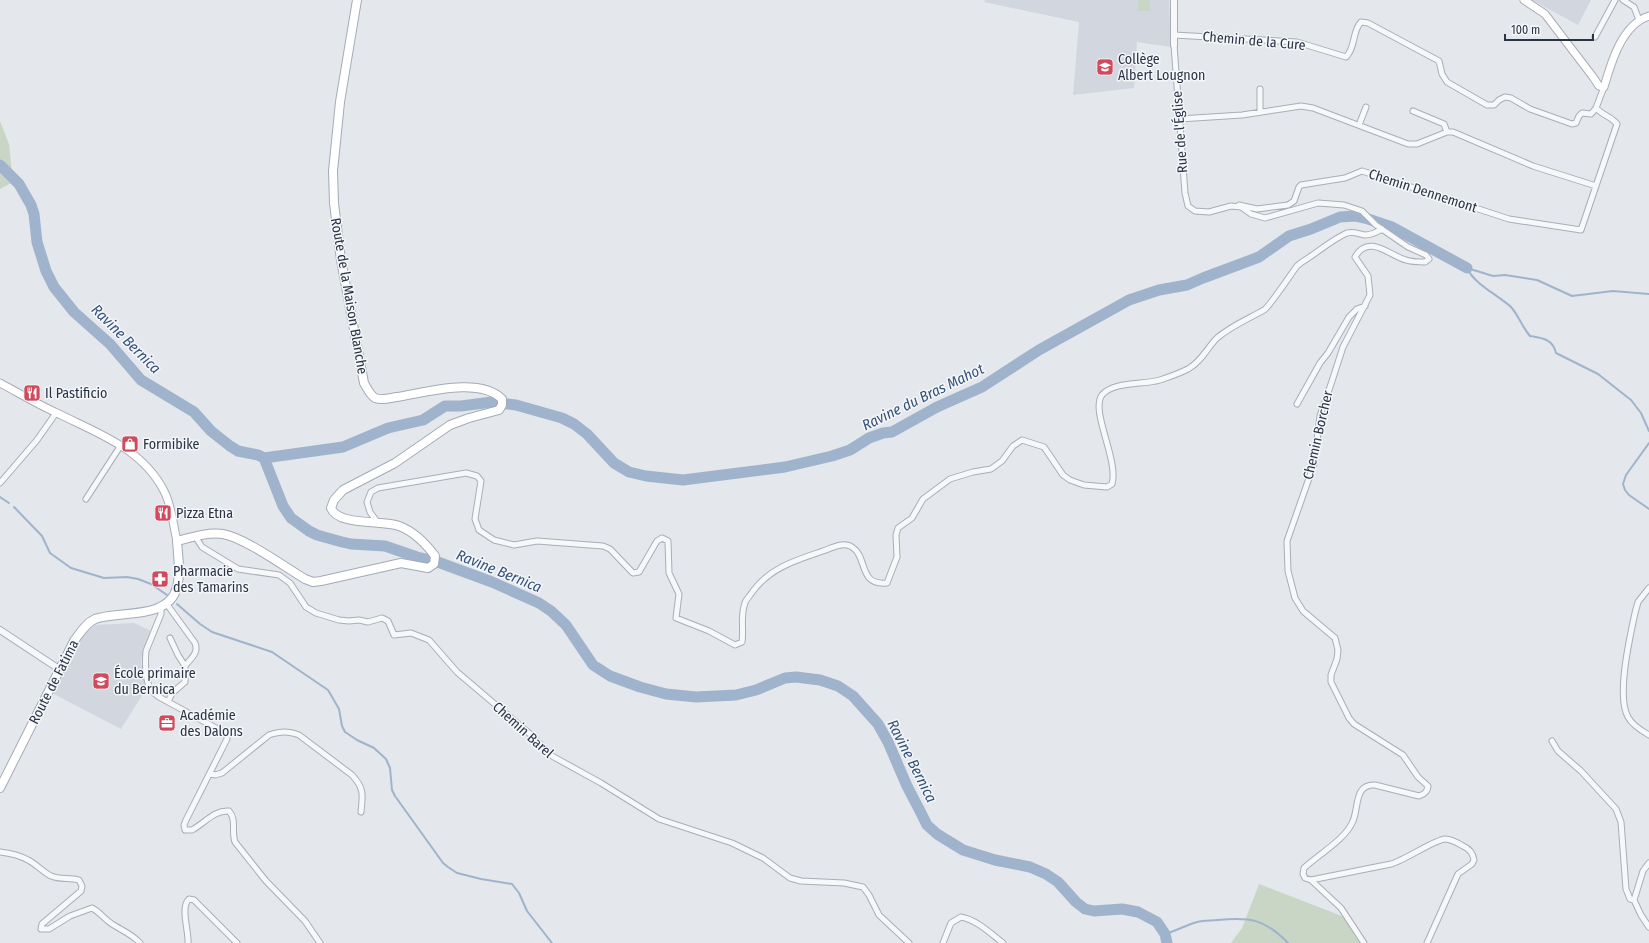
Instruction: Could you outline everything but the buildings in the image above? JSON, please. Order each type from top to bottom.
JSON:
[{"type":"main road","name":"Route de la Maison Blanche","points":[[177,541],[194,536],[223,534],[241,540],[305,579],[313,582],[401,563],[428,568],[434,564],[434,556],[428,547],[407,530],[400,526],[378,522],[356,521],[340,517],[333,512],[332,503],[343,490],[395,463],[450,425],[499,410],[502,405],[502,399],[497,394],[474,389],[446,388],[381,399],[373,397],[364,383],[341,260],[334,203],[334,171],[340,102],[357,0]]},
{"type":"main road","points":[[1524,0],[1545,14],[1599,86],[1604,88],[1617,49],[1631,27],[1639,20],[1649,16]]},
{"type":"main road","points":[[0,383],[121,445],[146,465],[167,498],[177,541],[177,588],[173,597],[163,604]]},
{"type":"main road","name":"Route de Fatima","points":[[0,788],[59,669],[81,630],[96,619],[131,615],[163,604]]},
{"type":"street","name":"Rue de l'Église","points":[[1174,0],[1174,45],[1185,193]]},
{"type":"street","points":[[1595,37],[1616,0]]},
{"type":"street","points":[[1623,0],[1634,7],[1639,20]]},
{"type":"street","name":"Chemin de la Cure","points":[[1174,35],[1297,42],[1346,57],[1351,51],[1358,26],[1361,22],[1368,23],[1439,61],[1442,74],[1447,82],[1487,105],[1494,105],[1498,100],[1505,97],[1511,98],[1530,109],[1572,124],[1576,123],[1578,116],[1582,113],[1591,114],[1596,108]]},
{"type":"street","points":[[1179,119],[1242,115],[1301,106],[1313,108],[1408,144],[1417,144],[1447,132],[1453,132],[1533,166],[1596,186],[1617,124],[1614,120],[1600,113],[1596,108],[1604,88]]},
{"type":"street","points":[[1260,89],[1260,112]]},
{"type":"street","points":[[1359,125],[1366,107]]},
{"type":"street","points":[[1413,111],[1444,124],[1447,132]]},
{"type":"street","name":"Chemin Dennemont","points":[[1185,193],[1188,206],[1195,211],[1209,212],[1242,204],[1256,209],[1288,205],[1294,201],[1301,185],[1339,180],[1362,171],[1510,219],[1581,230],[1596,186]]},
{"type":"street","name":"Chemin Borcher","points":[[1231,206],[1241,207],[1251,214],[1265,218],[1318,203],[1344,205],[1362,211],[1382,229],[1408,247],[1426,255],[1429,259],[1425,262],[1405,260],[1380,247],[1371,247],[1358,251],[1355,257],[1368,276],[1370,283],[1370,295],[1343,347],[1320,416],[1314,464],[1287,541],[1288,571],[1295,598],[1303,611],[1335,638],[1338,650],[1337,659],[1331,675],[1331,682],[1349,718],[1354,724],[1403,755],[1418,776],[1428,786],[1428,790],[1419,796],[1370,784],[1364,786],[1359,794],[1353,822],[1344,834],[1304,868],[1303,874],[1305,878],[1311,880]]},
{"type":"street","points":[[378,522],[370,512],[367,502],[371,492],[378,488],[466,473],[478,476],[481,481],[475,519],[479,530],[494,540],[514,545],[537,541],[603,546],[610,549],[633,573],[639,572],[658,541],[662,538],[668,541],[669,573],[679,594],[676,618],[709,631],[735,645],[742,642],[745,603],[759,584],[775,570],[788,563],[843,544],[852,547],[860,557],[864,571],[870,579],[880,583],[886,583],[897,557],[896,535],[898,528],[912,518],[922,499],[950,478],[991,469],[1002,461],[1013,446],[1022,440],[1044,447],[1063,475],[1070,480],[1084,485],[1107,487],[1112,484],[1114,467],[1100,419],[1098,404],[1102,395],[1110,389],[1130,384],[1159,380],[1189,368],[1202,359],[1217,339],[1255,313],[1265,309],[1297,266],[1302,262],[1339,237],[1356,232],[1365,235],[1373,234],[1382,229]]},
{"type":"street","points":[[1297,404],[1320,363],[1328,353],[1349,318],[1357,309],[1365,306]]},
{"type":"street","points":[[0,483],[37,440],[56,413]]},
{"type":"street","points":[[86,499],[121,445]]},
{"type":"street","name":"Chemin Barel","points":[[194,536],[202,547],[238,569],[279,575],[290,583],[306,607],[316,613],[344,620],[360,620],[368,622],[382,618],[388,621],[394,634],[411,633],[429,640],[457,672],[530,734],[552,756],[601,783],[659,819],[732,843],[763,858],[790,878],[801,881],[854,884],[863,887],[869,894],[879,915],[909,943]]},
{"type":"street","points":[[1649,588],[1638,602],[1635,613],[1624,686],[1624,702],[1628,717],[1638,728],[1649,735]]},
{"type":"street","points":[[185,666],[197,651],[197,648],[174,614],[163,604],[146,651],[145,664],[151,690],[159,697],[227,734],[227,739],[186,820],[184,826],[185,830],[192,830],[216,812],[222,810],[229,811],[233,815],[234,820],[232,835],[235,842],[266,881],[305,921],[320,943]]},
{"type":"street","points":[[0,630],[59,669]]},
{"type":"street","points":[[168,702],[172,693],[185,682],[185,666],[178,656],[170,638]]},
{"type":"street","points":[[210,773],[215,775],[222,773],[269,735],[278,732],[290,732],[299,735],[358,781],[363,790],[361,812]]},
{"type":"street","points":[[1552,741],[1558,751],[1581,771],[1616,809],[1621,822],[1626,889],[1628,897],[1634,900],[1649,927]]},
{"type":"street","points":[[1311,880],[1402,861],[1434,843],[1445,839],[1466,847],[1473,854],[1474,860],[1472,864],[1458,874],[1427,943]]},
{"type":"street","points":[[0,852],[11,853],[26,859],[50,876],[58,879],[73,878],[79,880],[82,886],[81,890],[42,924],[41,928],[49,929],[70,916],[92,908],[111,924],[130,934],[140,943]]},
{"type":"street","points":[[1634,900],[1643,871],[1649,863]]},
{"type":"street","points":[[1311,880],[1341,908],[1364,943]]},
{"type":"street","points":[[188,943],[184,908],[186,901],[189,899],[194,900],[237,943]]},
{"type":"street","points":[[943,943],[951,923],[961,917],[969,919],[1003,943]]},
{"type":"shaded area","name":"Collège Albert Lougnon","points":[[985,0],[1169,0],[1171,47],[1137,42],[1134,88],[1073,95],[1079,22],[984,2]]},
{"type":"shaded area","points":[[1532,0],[1591,0],[1578,25]]},
{"type":"shaded area","name":"École primaire du Bernica","points":[[134,623],[151,631],[141,662],[146,689],[121,729],[52,693],[83,634],[95,625]]},
{"type":"green space","points":[[1138,0],[1150,0],[1150,11],[1138,11]]},
{"type":"green space","points":[[0,121],[9,144],[13,182],[0,189]]},
{"type":"green space","points":[[1259,884],[1347,918],[1367,943],[1231,943],[1242,928]]},
{"type":"waterway","name":"Ravine Bernica","points":[[0,165],[19,184],[31,205],[34,214],[37,242],[46,271],[54,287],[74,312],[110,344],[141,380],[194,412],[211,431],[230,446],[238,451],[258,455],[264,458],[283,506],[291,518],[309,531],[317,535],[342,542],[385,546],[417,557],[435,561],[492,582],[539,603],[551,611],[566,625],[593,665],[610,676],[640,687],[666,694],[696,697],[736,695],[756,690],[785,678],[796,677],[820,680],[838,686],[853,696],[878,724],[927,825],[937,834],[963,850],[995,860],[1030,867],[1046,874],[1058,882],[1076,902],[1085,909],[1094,911],[1122,909],[1138,912],[1157,922],[1165,934],[1167,943]]},
{"type":"waterway","name":"Ravine du Bras Mahot","points":[[264,458],[343,447],[388,428],[423,420],[445,406],[461,406],[492,402],[516,405],[562,418],[574,424],[587,434],[614,463],[629,472],[646,476],[683,480],[785,467],[832,456],[850,450],[869,438],[883,433],[892,432],[937,407],[982,387],[1039,350],[1129,300],[1159,290],[1187,285],[1259,257],[1289,236],[1340,217],[1355,216],[1392,227],[1467,268]]},
{"type":"waterway","points":[[1467,268],[1475,279],[1511,307],[1530,336],[1550,342],[1555,348],[1556,353],[1598,374],[1631,400],[1641,413],[1649,431]]},
{"type":"waterway","name":"Ravine du Bras Mahot","points":[[1467,268],[1493,276],[1505,275],[1537,280],[1572,296],[1613,291],[1649,294]]},
{"type":"waterway","points":[[1649,443],[1626,475],[1623,484],[1629,495],[1649,509]]},
{"type":"waterway","points":[[0,497],[9,503]]},
{"type":"waterway","points":[[14,507],[42,536],[50,553],[71,568],[104,578],[127,577],[138,579],[151,584],[167,595]]},
{"type":"waterway","points":[[177,604],[200,624],[212,632],[272,652],[328,690],[339,709],[342,726],[345,732],[357,740],[374,748],[386,759],[390,768],[392,790],[395,796],[443,863],[457,873],[512,884],[519,893],[527,911],[552,943]]},
{"type":"waterway","points":[[1165,934],[1200,921],[1239,919],[1256,921],[1264,924],[1280,935],[1288,943]]},
{"type":"place","name":"Collège Albert Lougnon","points":[[1105,67]]},
{"type":"place","name":"Il Pastificio","points":[[32,393]]},
{"type":"place","name":"Formibike","points":[[130,444]]},
{"type":"place","name":"Pizza Etna","points":[[163,513]]},
{"type":"place","name":"Pharmacie des Tamarins","points":[[160,579]]},
{"type":"place","name":"École primaire du Bernica","points":[[101,681]]},
{"type":"place","name":"Académie des Dalons","points":[[167,723]]}]
